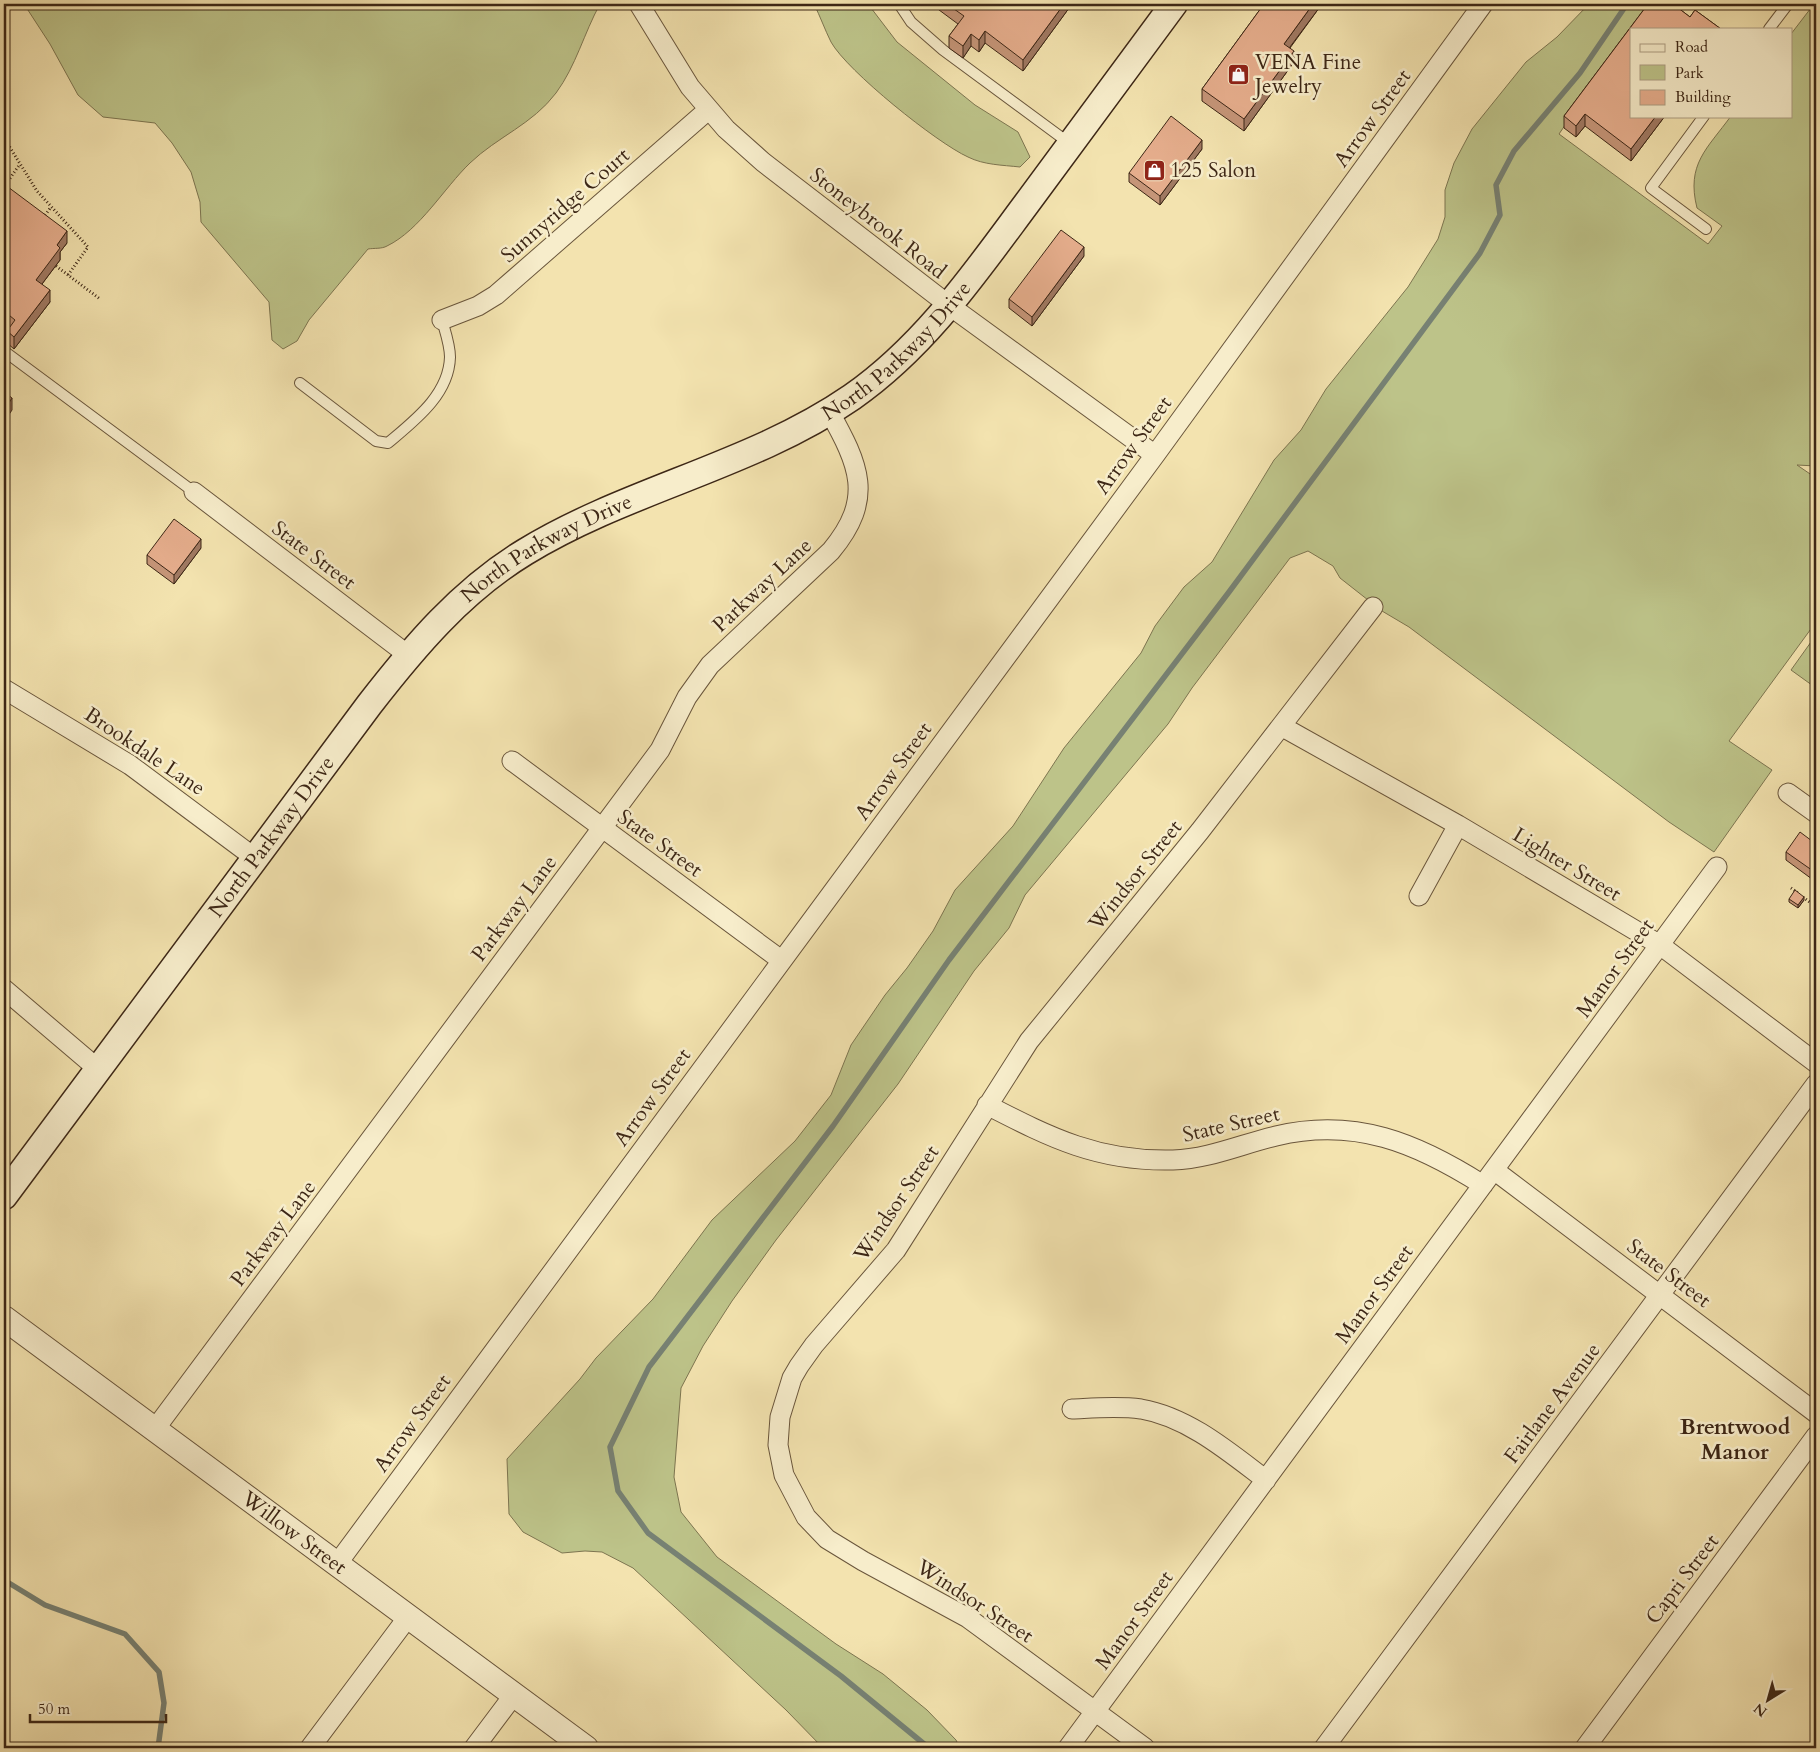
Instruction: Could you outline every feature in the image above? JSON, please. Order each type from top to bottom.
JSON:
[{"type":"main road","name":"North Parkway Drive","points":[[4,1196],[408,655],[449,611],[496,572],[524,553],[578,524],[783,437],[853,397],[897,361],[950,306],[1174,4]]},
{"type":"street","name":"Stoneybrook Road","points":[[639,4],[679,71],[708,110],[763,162],[950,306],[1155,455]]},
{"type":"street","name":"Arrow Street","points":[[337,1564],[1155,455],[1483,4]]},
{"type":"street","name":"Sunnyridge Court","points":[[442,320],[478,306],[496,295],[708,110]]},
{"type":"street","name":"Parkway Lane","points":[[155,1429],[660,750],[700,676],[831,551],[843,537],[853,515],[858,496],[858,473],[856,462],[829,411]]},
{"type":"street","name":"State Street","points":[[194,492],[408,655]]},
{"type":"street","name":"Windsor Street","points":[[1145,1748],[968,1618],[863,1561],[827,1538],[806,1517],[797,1504],[780,1462],[780,1416],[792,1378],[799,1366],[814,1345],[896,1250],[1029,1041],[1200,831],[1373,607]]},
{"type":"street","name":"Brookdale Lane","points":[[4,689],[130,765],[255,858]]},
{"type":"street","name":"Lighter Street","points":[[1281,726],[1458,825],[1660,945],[1816,1063]]},
{"type":"street","name":"State Street","points":[[512,760],[781,960]]},
{"type":"street","points":[[1788,793],[1816,813]]},
{"type":"street","points":[[1419,896],[1458,825]]},
{"type":"street","name":"Manor Street","points":[[1068,1748],[1717,867]]},
{"type":"street","points":[[4,989],[98,1069]]},
{"type":"street","name":"Fairlane Avenue","points":[[1324,1748],[1816,1084]]},
{"type":"street","name":"State Street","points":[[988,1105],[1041,1133],[1078,1148],[1156,1160],[1175,1160],[1209,1155],[1294,1133],[1328,1130],[1363,1132],[1416,1147],[1482,1185]]},
{"type":"street","name":"State Street","points":[[1494,1170],[1816,1413]]},
{"type":"street","name":"Willow Street","points":[[4,1318],[586,1748]]},
{"type":"street","points":[[1072,1409],[1116,1407],[1152,1412],[1198,1432],[1266,1480]]},
{"type":"street","name":"Capri Street","points":[[1585,1748],[1816,1436]]},
{"type":"street","points":[[310,1748],[408,1617]]},
{"type":"street","points":[[474,1748],[514,1696]]},
{"type":"lane","points":[[899,4],[911,22],[943,50],[1070,144]]},
{"type":"lane","points":[[1770,28],[1788,4]]},
{"type":"lane","points":[[1703,118],[1651,188],[1706,230]]},
{"type":"lane","points":[[300,383],[376,440],[388,442],[418,418],[438,393],[450,363],[442,320]]},
{"type":"lane","points":[[4,351],[194,492]]},
{"type":"path","points":[[4,138],[37,190],[88,247],[68,275]]},
{"type":"path","points":[[4,187],[20,164]]},
{"type":"path","points":[[40,223],[51,207]]},
{"type":"path","points":[[56,266],[100,299]]},
{"type":"path","points":[[1791,888],[1816,907]]},
{"type":"green space","points":[[24,4],[600,4],[569,72],[547,104],[526,122],[492,145],[470,163],[421,219],[399,239],[385,247],[368,249],[309,320],[297,341],[283,349],[272,340],[269,302],[201,222],[200,202],[191,172],[172,143],[155,123],[103,117],[78,95],[50,44]]},
{"type":"green space","points":[[814,4],[868,4],[897,42],[975,105],[1018,132],[1030,157],[1020,167],[987,163],[968,157],[936,137],[894,105],[840,55],[831,42]]},
{"type":"green space","points":[[1589,4],[1657,4],[1630,28],[1559,134],[1708,244],[1722,226],[1697,208],[1694,180],[1701,158],[1730,118],[1792,118],[1792,33],[1814,4],[1816,4],[1816,466],[1797,465],[1816,478],[1816,622],[1729,741],[1772,770],[1714,852],[1669,822],[1409,627],[1382,611],[1340,578],[1333,566],[1308,551],[1290,558],[1192,688],[1168,724],[1025,895],[1009,928],[974,971],[898,1084],[776,1240],[732,1301],[703,1346],[681,1388],[674,1477],[681,1512],[717,1557],[836,1644],[883,1674],[927,1710],[956,1740],[960,1748],[823,1748],[786,1710],[633,1568],[602,1552],[562,1553],[523,1532],[509,1514],[507,1459],[580,1379],[596,1358],[653,1299],[712,1220],[795,1141],[831,1095],[851,1045],[885,995],[933,931],[955,890],[1013,826],[1064,748],[1141,653],[1155,626],[1184,587],[1212,562],[1274,460],[1301,430],[1326,389],[1408,287],[1438,239],[1445,217],[1445,190],[1454,163],[1472,129],[1526,62],[1557,37]]},
{"type":"green space","points":[[1816,635],[1816,688],[1791,670]]},
{"type":"building","points":[[947,4],[1064,4],[1023,60],[985,31],[979,40],[971,34],[963,46],[949,36],[964,16]]},
{"type":"building","points":[[1264,4],[1313,4],[1284,44],[1294,51],[1244,119],[1202,89]]},
{"type":"building","points":[[1648,4],[1673,4],[1690,17],[1695,10],[1720,28],[1630,28]]},
{"type":"building","points":[[1630,28],[1630,118],[1654,118],[1631,149],[1585,114],[1576,126],[1564,116]]},
{"type":"building","points":[[1171,116],[1202,140],[1160,196],[1129,173]]},
{"type":"building","points":[[4,184],[67,231],[57,245],[60,248],[36,280],[50,290],[14,337],[7,331],[15,320],[4,311]]},
{"type":"building","points":[[1061,230],[1084,247],[1032,317],[1009,299]]},
{"type":"building","points":[[4,392],[12,398],[4,410]]},
{"type":"building","points":[[174,519],[201,539],[174,575],[147,555]]},
{"type":"building","points":[[1800,832],[1816,844],[1816,873],[1786,852]]},
{"type":"building","points":[[1795,890],[1804,897],[1798,905],[1789,899]]},
{"type":"waterway","points":[[929,1748],[841,1676],[648,1533],[618,1491],[610,1447],[649,1367],[833,1126],[949,960],[1229,592],[1480,253],[1500,215],[1496,185],[1514,151],[1580,73],[1627,4]]},
{"type":"waterway","points":[[4,1580],[45,1605],[125,1634],[159,1672],[164,1703],[158,1748]]},
{"type":"place","name":"VENA Fine Jewelry","points":[[1239,74]]},
{"type":"place","name":"125 Salon","points":[[1154,170]]},
{"type":"district","name":"Brentwood Manor","points":[[1735,1438]]}]
